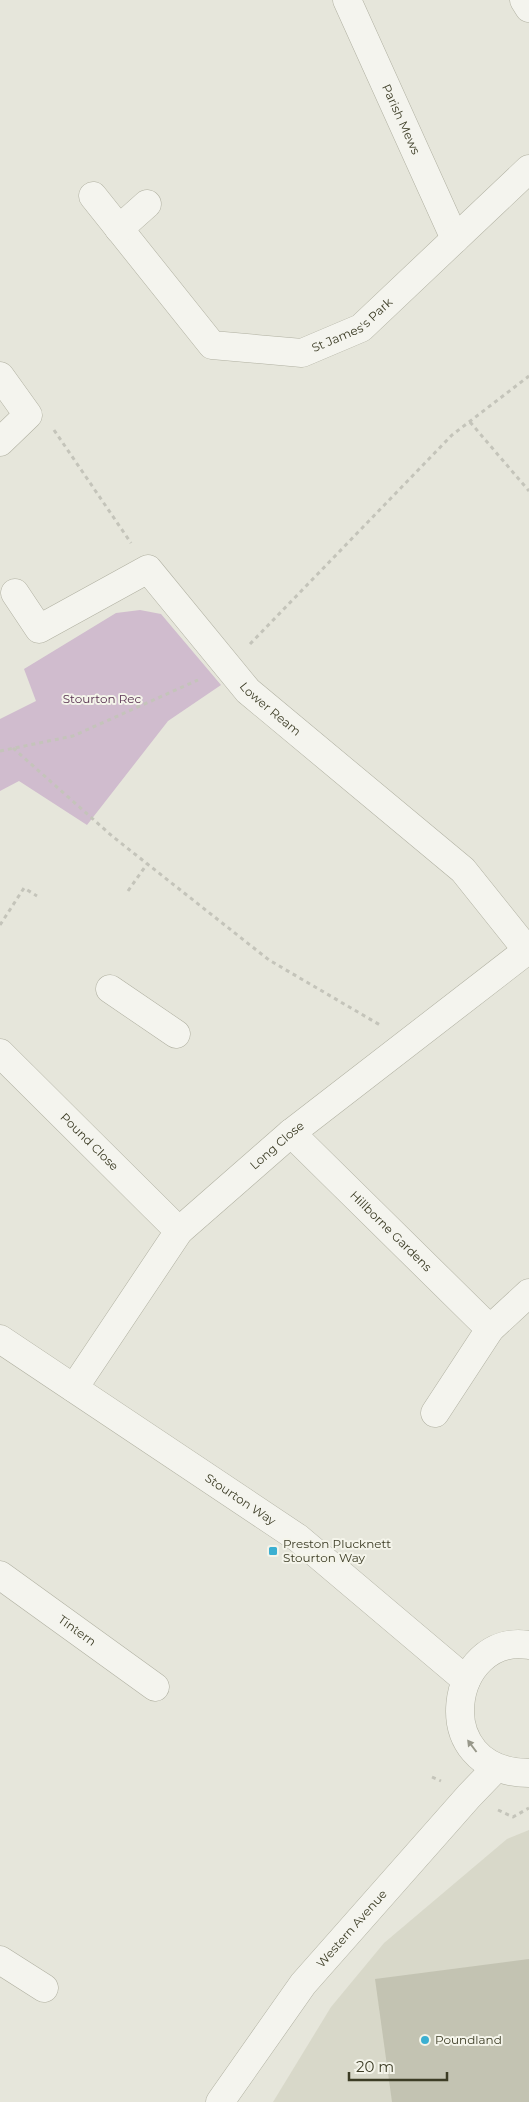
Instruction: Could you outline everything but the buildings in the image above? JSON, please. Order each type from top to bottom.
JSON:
[{"type":"street","name":"Parish Mews","points":[[347,0],[455,239]]},
{"type":"street","points":[[524,0],[529,8]]},
{"type":"street","name":"St James's Park","points":[[93,196],[212,345],[302,354],[361,328],[529,169]]},
{"type":"street","points":[[119,229],[147,204]]},
{"type":"street","points":[[0,376],[36,414],[0,442]]},
{"type":"street","points":[[15,593],[38,629],[148,568]]},
{"type":"street","name":"Lower Ream","points":[[148,568],[248,691],[463,870],[528,950]]},
{"type":"street","name":"Long Close","points":[[74,1388],[179,1231],[291,1133],[528,950]]},
{"type":"street","points":[[110,989],[176,1034]]},
{"type":"street","name":"Pound Close","points":[[0,1053],[14,1064],[179,1231]]},
{"type":"street","name":"Hillborne Gardens","points":[[291,1133],[490,1329]]},
{"type":"street","points":[[435,1413],[490,1329],[529,1293]]},
{"type":"street","name":"Stourton Way","points":[[0,1338],[298,1538],[466,1680]]},
{"type":"street","name":"Tintern","points":[[0,1575],[155,1686]]},
{"type":"street","points":[[529,1645],[507,1646],[491,1654],[476,1665],[466,1680],[460,1706],[460,1719],[466,1739],[479,1756],[496,1768],[514,1773],[529,1773]]},
{"type":"street","name":"Western Avenue","points":[[220,2102],[303,1984],[468,1796],[496,1768]]},
{"type":"street","points":[[0,1960],[44,1988]]},
{"type":"path","points":[[0,751],[73,736],[227,666],[452,435],[529,376]]},
{"type":"path","points":[[36,414],[148,568]]},
{"type":"path","points":[[470,422],[529,491]]},
{"type":"path","points":[[13,748],[112,836],[270,960],[409,1042]]},
{"type":"path","points":[[128,891],[147,864]]},
{"type":"path","points":[[0,925],[24,888],[37,896]]},
{"type":"shaded area","points":[[529,1830],[529,2102],[273,2102],[331,2007],[384,1943],[507,1839]]},
{"type":"green space","name":"Stourton Rec","points":[[140,610],[161,614],[221,685],[168,721],[87,825],[19,781],[0,791],[0,719],[36,701],[24,669],[116,613]]},
{"type":"place","name":"Preston Plucknett Stourton Way","points":[[273,1551]]},
{"type":"place","name":"Poundland","points":[[425,2040]]}]
